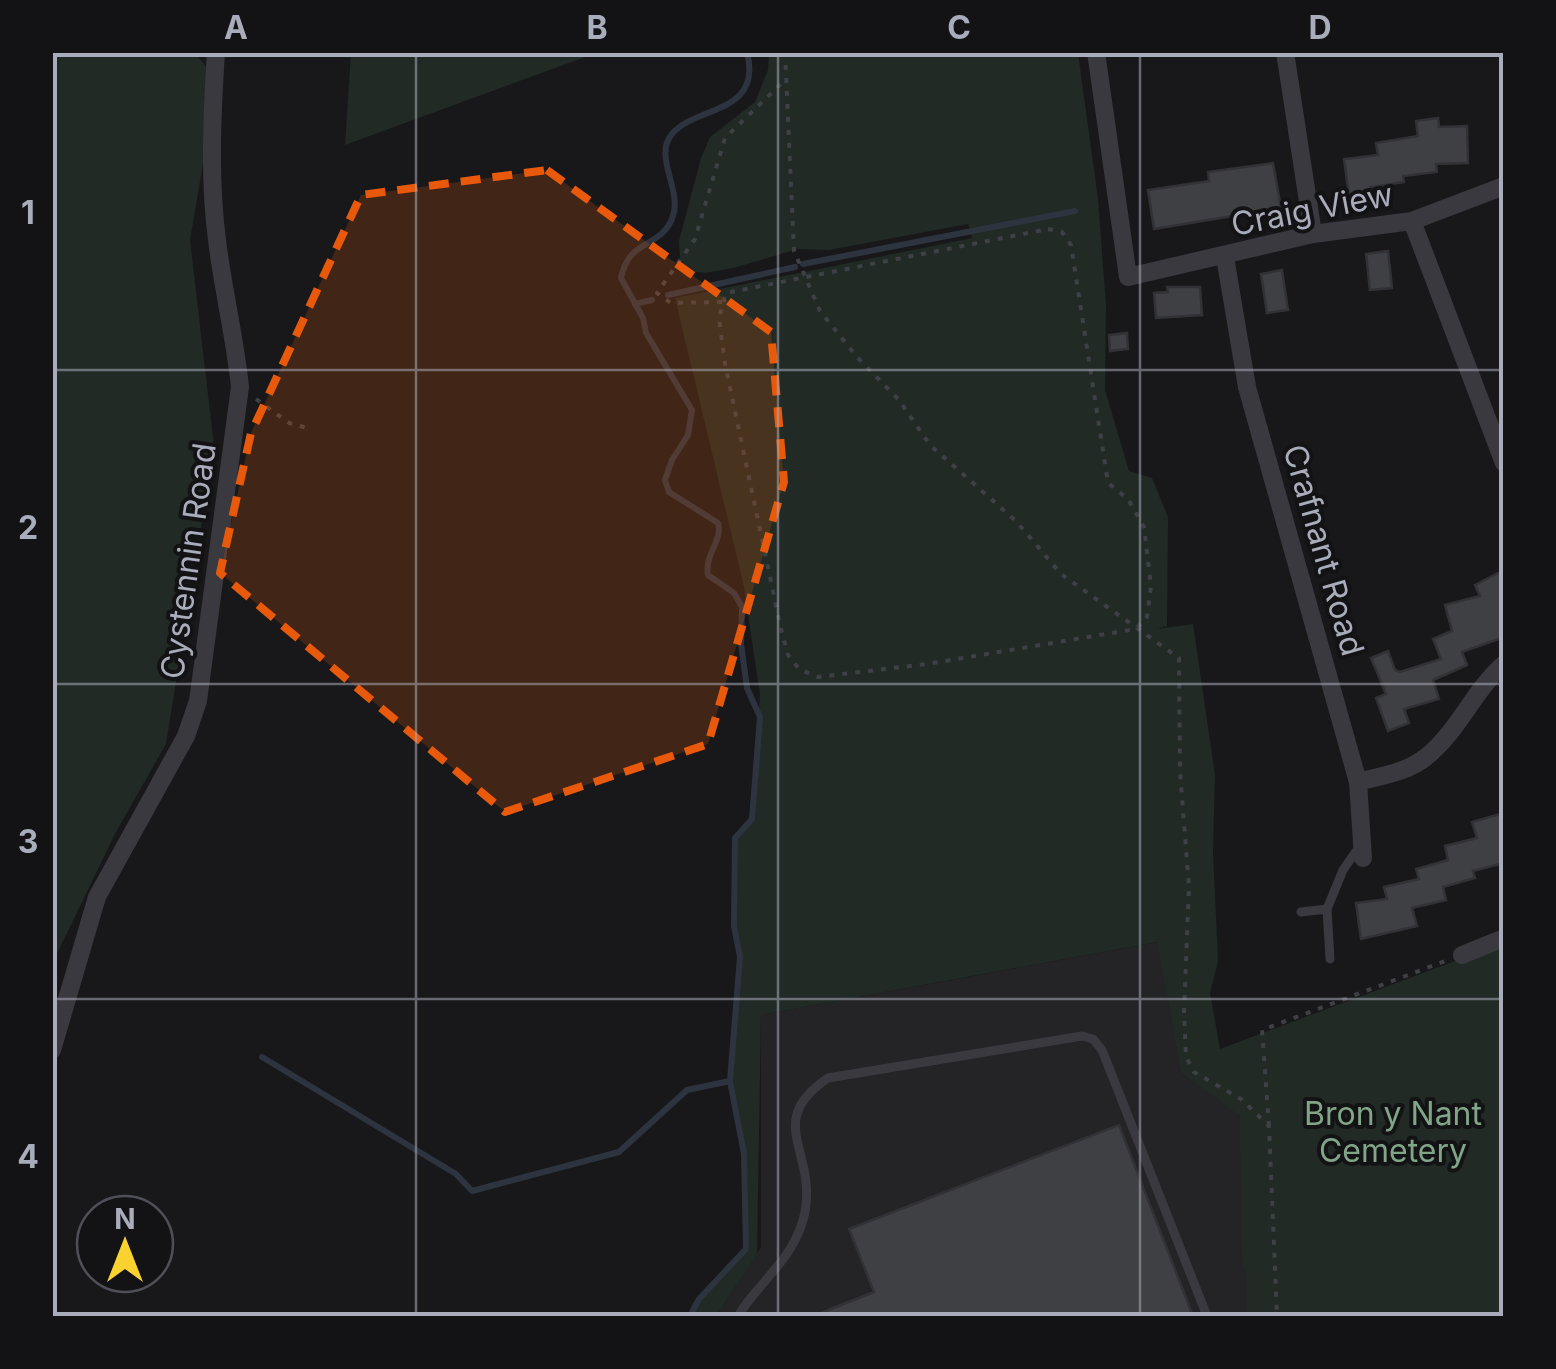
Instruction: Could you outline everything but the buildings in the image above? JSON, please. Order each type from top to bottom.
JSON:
[{"type":"street","name":"Cystennin Road","points":[[52,1050],[97,897],[186,736],[198,701],[240,387],[236,341],[216,240],[212,117],[216,52]]},
{"type":"street","name":"Craig View","points":[[1096,52],[1128,278],[1313,234],[1412,221],[1504,186]]},
{"type":"street","points":[[1285,52],[1313,234]]},
{"type":"street","points":[[1412,221],[1504,463]]},
{"type":"street","name":"Crafnant Road","points":[[1225,256],[1247,386],[1358,782],[1362,851]]},
{"type":"street","points":[[1358,782],[1424,760],[1441,743],[1473,696],[1504,664]]},
{"type":"street","points":[[1462,955],[1504,938]]},
{"type":"lane","points":[[1330,959],[1326,909],[1343,870],[1362,851]]},
{"type":"lane","points":[[1301,912],[1326,909]]},
{"type":"lane","points":[[738,1316],[776,1272],[800,1226],[806,1175],[794,1114],[802,1098],[814,1087],[828,1078],[1082,1036],[1093,1039],[1102,1050],[1207,1316]]},
{"type":"path","points":[[785,52],[794,251],[820,311],[899,400],[930,445],[1016,521],[1061,574],[1179,658],[1180,772],[1189,887],[1186,1057],[1194,1072],[1241,1098],[1270,1126]]},
{"type":"path","points":[[722,302],[671,304],[657,293],[695,239],[725,138],[786,79]]},
{"type":"path","points":[[1048,229],[1062,232],[1071,245],[1108,483],[1128,498],[1144,527],[1151,586],[1147,617],[1136,629],[846,675],[818,677],[799,669],[788,655],[781,629],[725,364],[720,318],[726,293],[804,276],[1048,229]]},
{"type":"path","points":[[240,387],[289,423],[311,428]]},
{"type":"path","points":[[1277,1316],[1262,1030],[1462,955]]},
{"type":"highlighted area","points":[[547,170],[771,332],[784,482],[708,744],[505,812],[220,573],[251,433],[361,195]]},
{"type":"shaded area","points":[[1158,942],[1181,1073],[1251,1123],[1271,1316],[716,1316],[761,1247],[761,1015]]},
{"type":"green space","points":[[351,52],[596,53],[345,145]]},
{"type":"green space","points":[[53,53],[195,53],[214,77],[190,240],[214,446],[166,744],[116,832],[53,962]]},
{"type":"green space","name":"Bron y Nant Cemetery","points":[[769,53],[1078,53],[1098,199],[1106,305],[1105,390],[1129,471],[1152,478],[1168,517],[1167,626],[1157,629],[1193,624],[1215,775],[1213,851],[1218,961],[1210,993],[1220,1049],[1503,943],[1503,1316],[1247,1316],[1247,1278],[1242,1263],[1240,1116],[1181,1073],[1157,942],[761,1015],[757,1254],[716,1316],[690,1316],[699,1299],[746,1249],[744,1154],[730,1081],[740,957],[734,926],[735,838],[752,819],[760,695],[744,587],[675,298],[972,238],[968,224],[829,250],[798,249],[705,273],[689,271],[680,258],[679,241],[701,158],[710,137],[755,102],[768,70]]},
{"type":"waterway","points":[[690,1316],[699,1299],[746,1249],[744,1154],[730,1081],[740,957],[734,926],[735,838],[752,819],[760,717],[747,688],[741,644],[742,607],[734,593],[708,575],[718,523],[669,492],[665,480],[688,435],[692,410],[646,333],[643,318],[621,278],[631,256],[661,234],[673,216],[674,195],[665,152],[672,134],[737,98],[749,72],[747,52]]},
{"type":"waterway","points":[[803,264],[1075,211]]},
{"type":"waterway","points":[[668,295],[795,267]]},
{"type":"waterway","points":[[635,304],[652,300]]},
{"type":"waterway","points":[[262,1057],[456,1174],[472,1191],[619,1152],[687,1090],[730,1081]]}]
